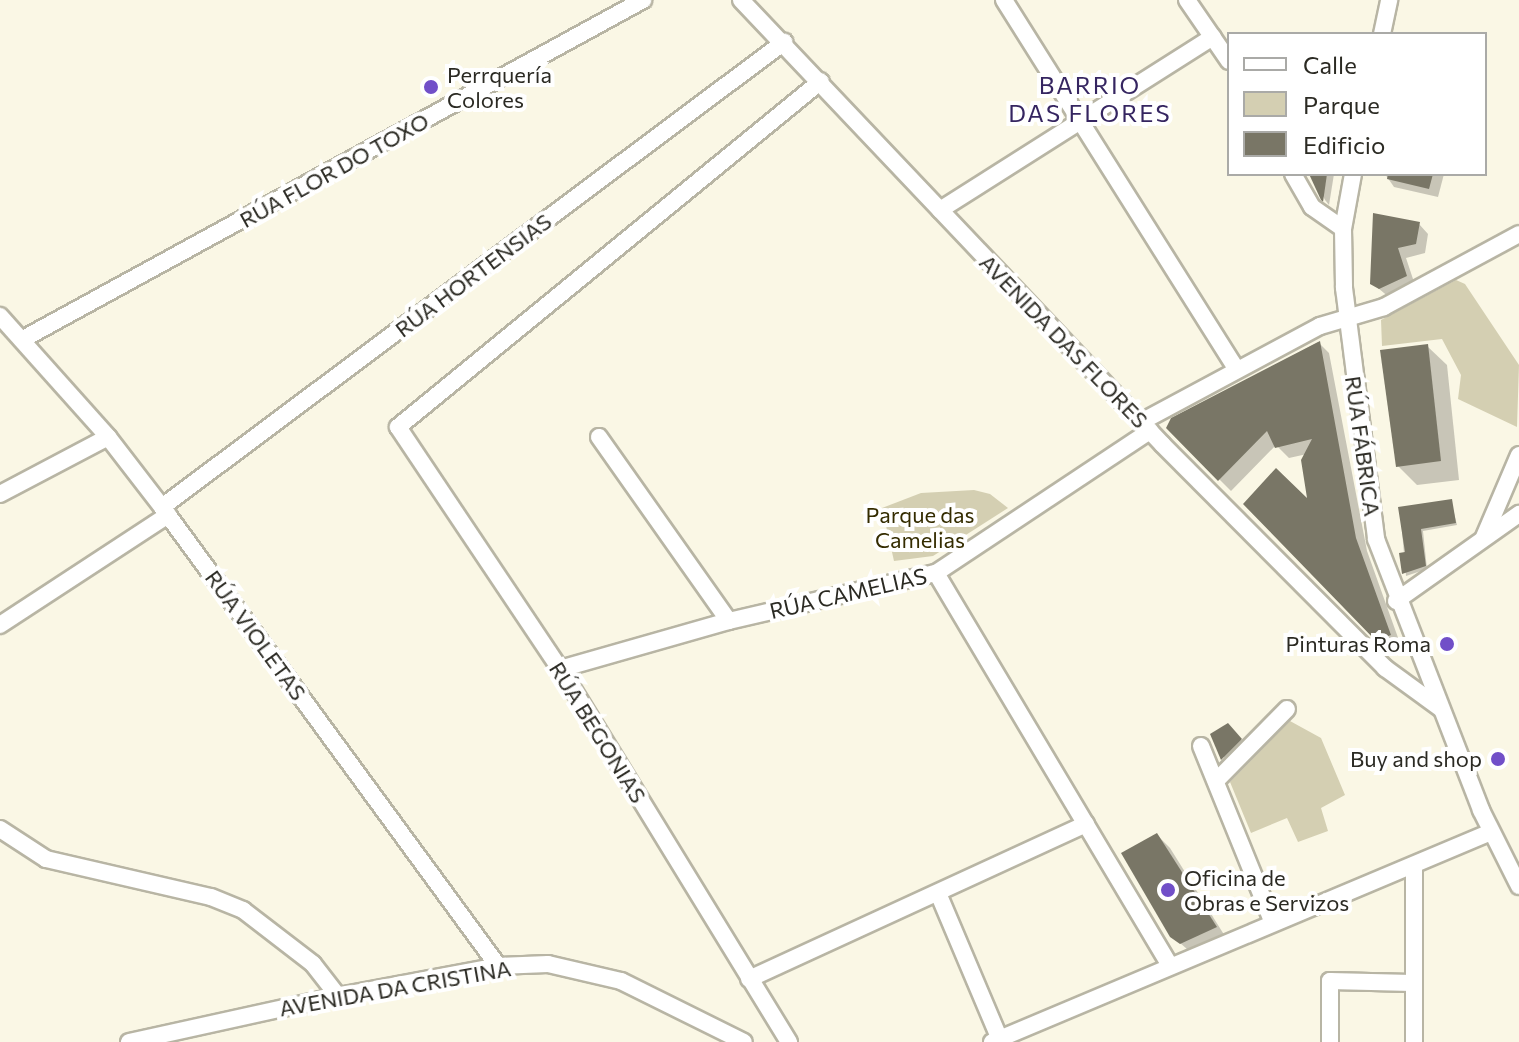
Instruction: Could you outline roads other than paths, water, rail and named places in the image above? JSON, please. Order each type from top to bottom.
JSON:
[{"type":"street","name":"RÚA FLOR DO TOXO","points":[[23,339],[643,0]]},
{"type":"street","points":[[1004,0],[1237,370]]},
{"type":"street","points":[[1187,0],[1227,58]]},
{"type":"street","points":[[1382,32],[1389,0]]},
{"type":"street","name":"AVENIDA DAS FLORES","points":[[745,1],[1145,426],[1393,675],[1440,708]]},
{"type":"street","points":[[940,210],[1083,123],[1213,37]]},
{"type":"street","name":"RÚA HORTENSIAS","points":[[0,625],[165,511],[784,42]]},
{"type":"street","name":"RÚA BEGONIAS","points":[[789,1042],[560,669],[398,427],[821,81]]},
{"type":"street","points":[[1294,176],[1312,207],[1343,229]]},
{"type":"street","name":"RÚA FÁBRICA","points":[[1353,176],[1343,229],[1347,319],[1376,539],[1396,601],[1491,832],[1512,855],[1519,886]]},
{"type":"street","name":"RÚA CAMELIAS","points":[[560,669],[729,621],[936,573],[1145,426],[1237,370],[1320,326],[1384,307],[1519,234]]},
{"type":"street","name":"RÚA VIOLETAS","points":[[0,316],[108,437],[165,511],[498,966]]},
{"type":"street","points":[[0,494],[108,437]]},
{"type":"street","points":[[599,437],[729,621]]},
{"type":"street","points":[[1484,537],[1519,455]]},
{"type":"street","points":[[1396,601],[1519,514]]},
{"type":"street","points":[[936,573],[1170,965]]},
{"type":"street","points":[[1393,675],[1409,671],[1420,657]]},
{"type":"street","points":[[1216,781],[1287,709]]},
{"type":"street","points":[[1201,746],[1272,921]]},
{"type":"street","points":[[749,979],[1086,824]]},
{"type":"street","points":[[0,829],[46,859],[211,897],[243,910],[302,954],[338,996]]},
{"type":"street","points":[[938,893],[998,1041],[1272,921],[1491,832]]},
{"type":"street","points":[[1414,865],[1414,1042]]},
{"type":"street","name":"AVENIDA DA CRISTINA","points":[[129,1042],[338,996],[498,966],[585,968],[712,1035],[744,1042]]},
{"type":"street","points":[[1330,1042],[1330,981],[1412,983]]},
{"type":"place","name":"Perrquería Colores","points":[[431,87]]},
{"type":"place","name":"Pinturas Roma","points":[[1447,644]]},
{"type":"place","name":"Buy and shop","points":[[1498,759]]},
{"type":"place","name":"Oficina de Obras e Servizos","points":[[1168,890]]},
{"type":"district","name":"BARRIO DAS FLORES","points":[[1090,99]]},
{"type":"park label","name":"Parque das Camelias","points":[[920,526]]}]
